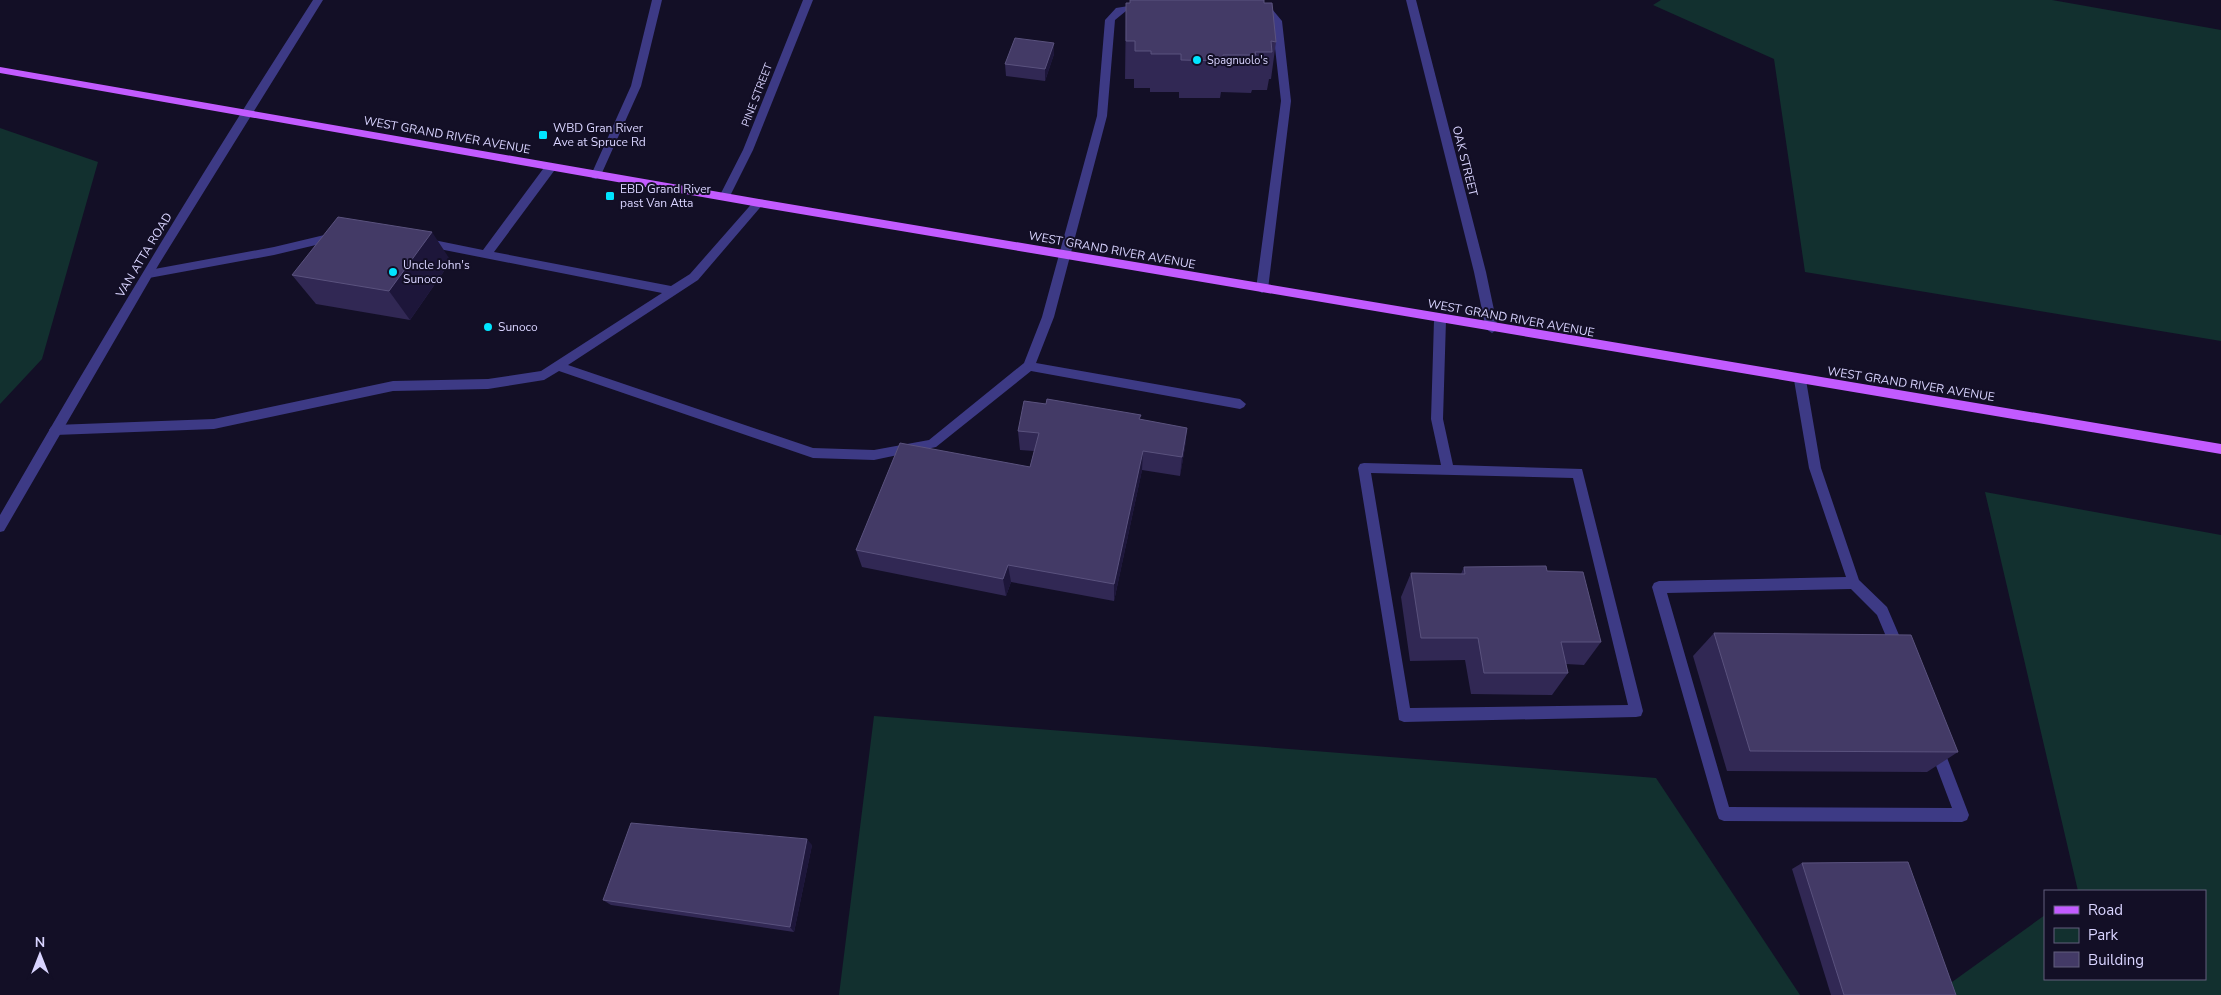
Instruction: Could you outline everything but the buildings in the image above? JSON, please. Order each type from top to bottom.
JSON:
[{"type":"main road","name":"WEST GRAND RIVER AVENUE","points":[[0,70],[335,128],[596,176],[1440,320],[2221,450]]},
{"type":"street","name":"VAN ATTA ROAD","points":[[0,527],[55,430],[149,274],[318,0]]},
{"type":"street","points":[[596,176],[636,86],[657,0]]},
{"type":"street","name":"PINE STREET","points":[[724,197],[748,150],[808,0]]},
{"type":"street","name":"OAK STREET","points":[[1411,0],[1480,272],[1492,328]]},
{"type":"street","points":[[1249,6],[1269,11],[1277,21],[1286,101],[1262,289]]},
{"type":"street","points":[[557,366],[813,453],[874,454],[932,444],[1029,366],[1048,317],[1102,116],[1110,20],[1112,15],[1122,8],[1156,7]]},
{"type":"street","points":[[486,254],[550,168]]},
{"type":"street","points":[[55,430],[214,424],[393,386],[488,384],[544,374],[694,277],[758,203]]},
{"type":"street","points":[[149,274],[274,251],[334,236],[352,235]]},
{"type":"street","points":[[408,239],[674,291]]},
{"type":"street","points":[[1440,320],[1437,419],[1448,470]]},
{"type":"street","points":[[1029,366],[1240,404]]},
{"type":"street","points":[[1800,380],[1815,468],[1854,583],[1882,611],[1904,666]]},
{"type":"street","points":[[1364,468],[1448,470],[1578,473],[1636,711],[1404,715],[1364,468]]},
{"type":"street","points":[[1854,583],[1659,587],[1724,814],[1962,815],[1930,731]]},
{"type":"green space","points":[[1661,0],[2052,0],[2221,30],[2221,341],[1805,272],[1774,59],[1653,5]]},
{"type":"green space","points":[[0,128],[98,162],[42,359],[0,404]]},
{"type":"green space","points":[[1985,492],[2221,535],[2221,995],[1934,995],[2044,916],[2044,980],[2206,980],[2206,890],[2078,890]]},
{"type":"green space","points":[[874,716],[1656,778],[1800,995],[839,995]]},
{"type":"place","name":"Spagnuolo's","points":[[1197,60]]},
{"type":"place","name":"WBD Gran River Ave at Spruce Rd","points":[[543,135]]},
{"type":"place","name":"EBD Grand River past Van Atta","points":[[610,196]]},
{"type":"place","name":"Uncle John's Sunoco","points":[[393,272]]},
{"type":"place","name":"Sunoco","points":[[488,327]]}]
